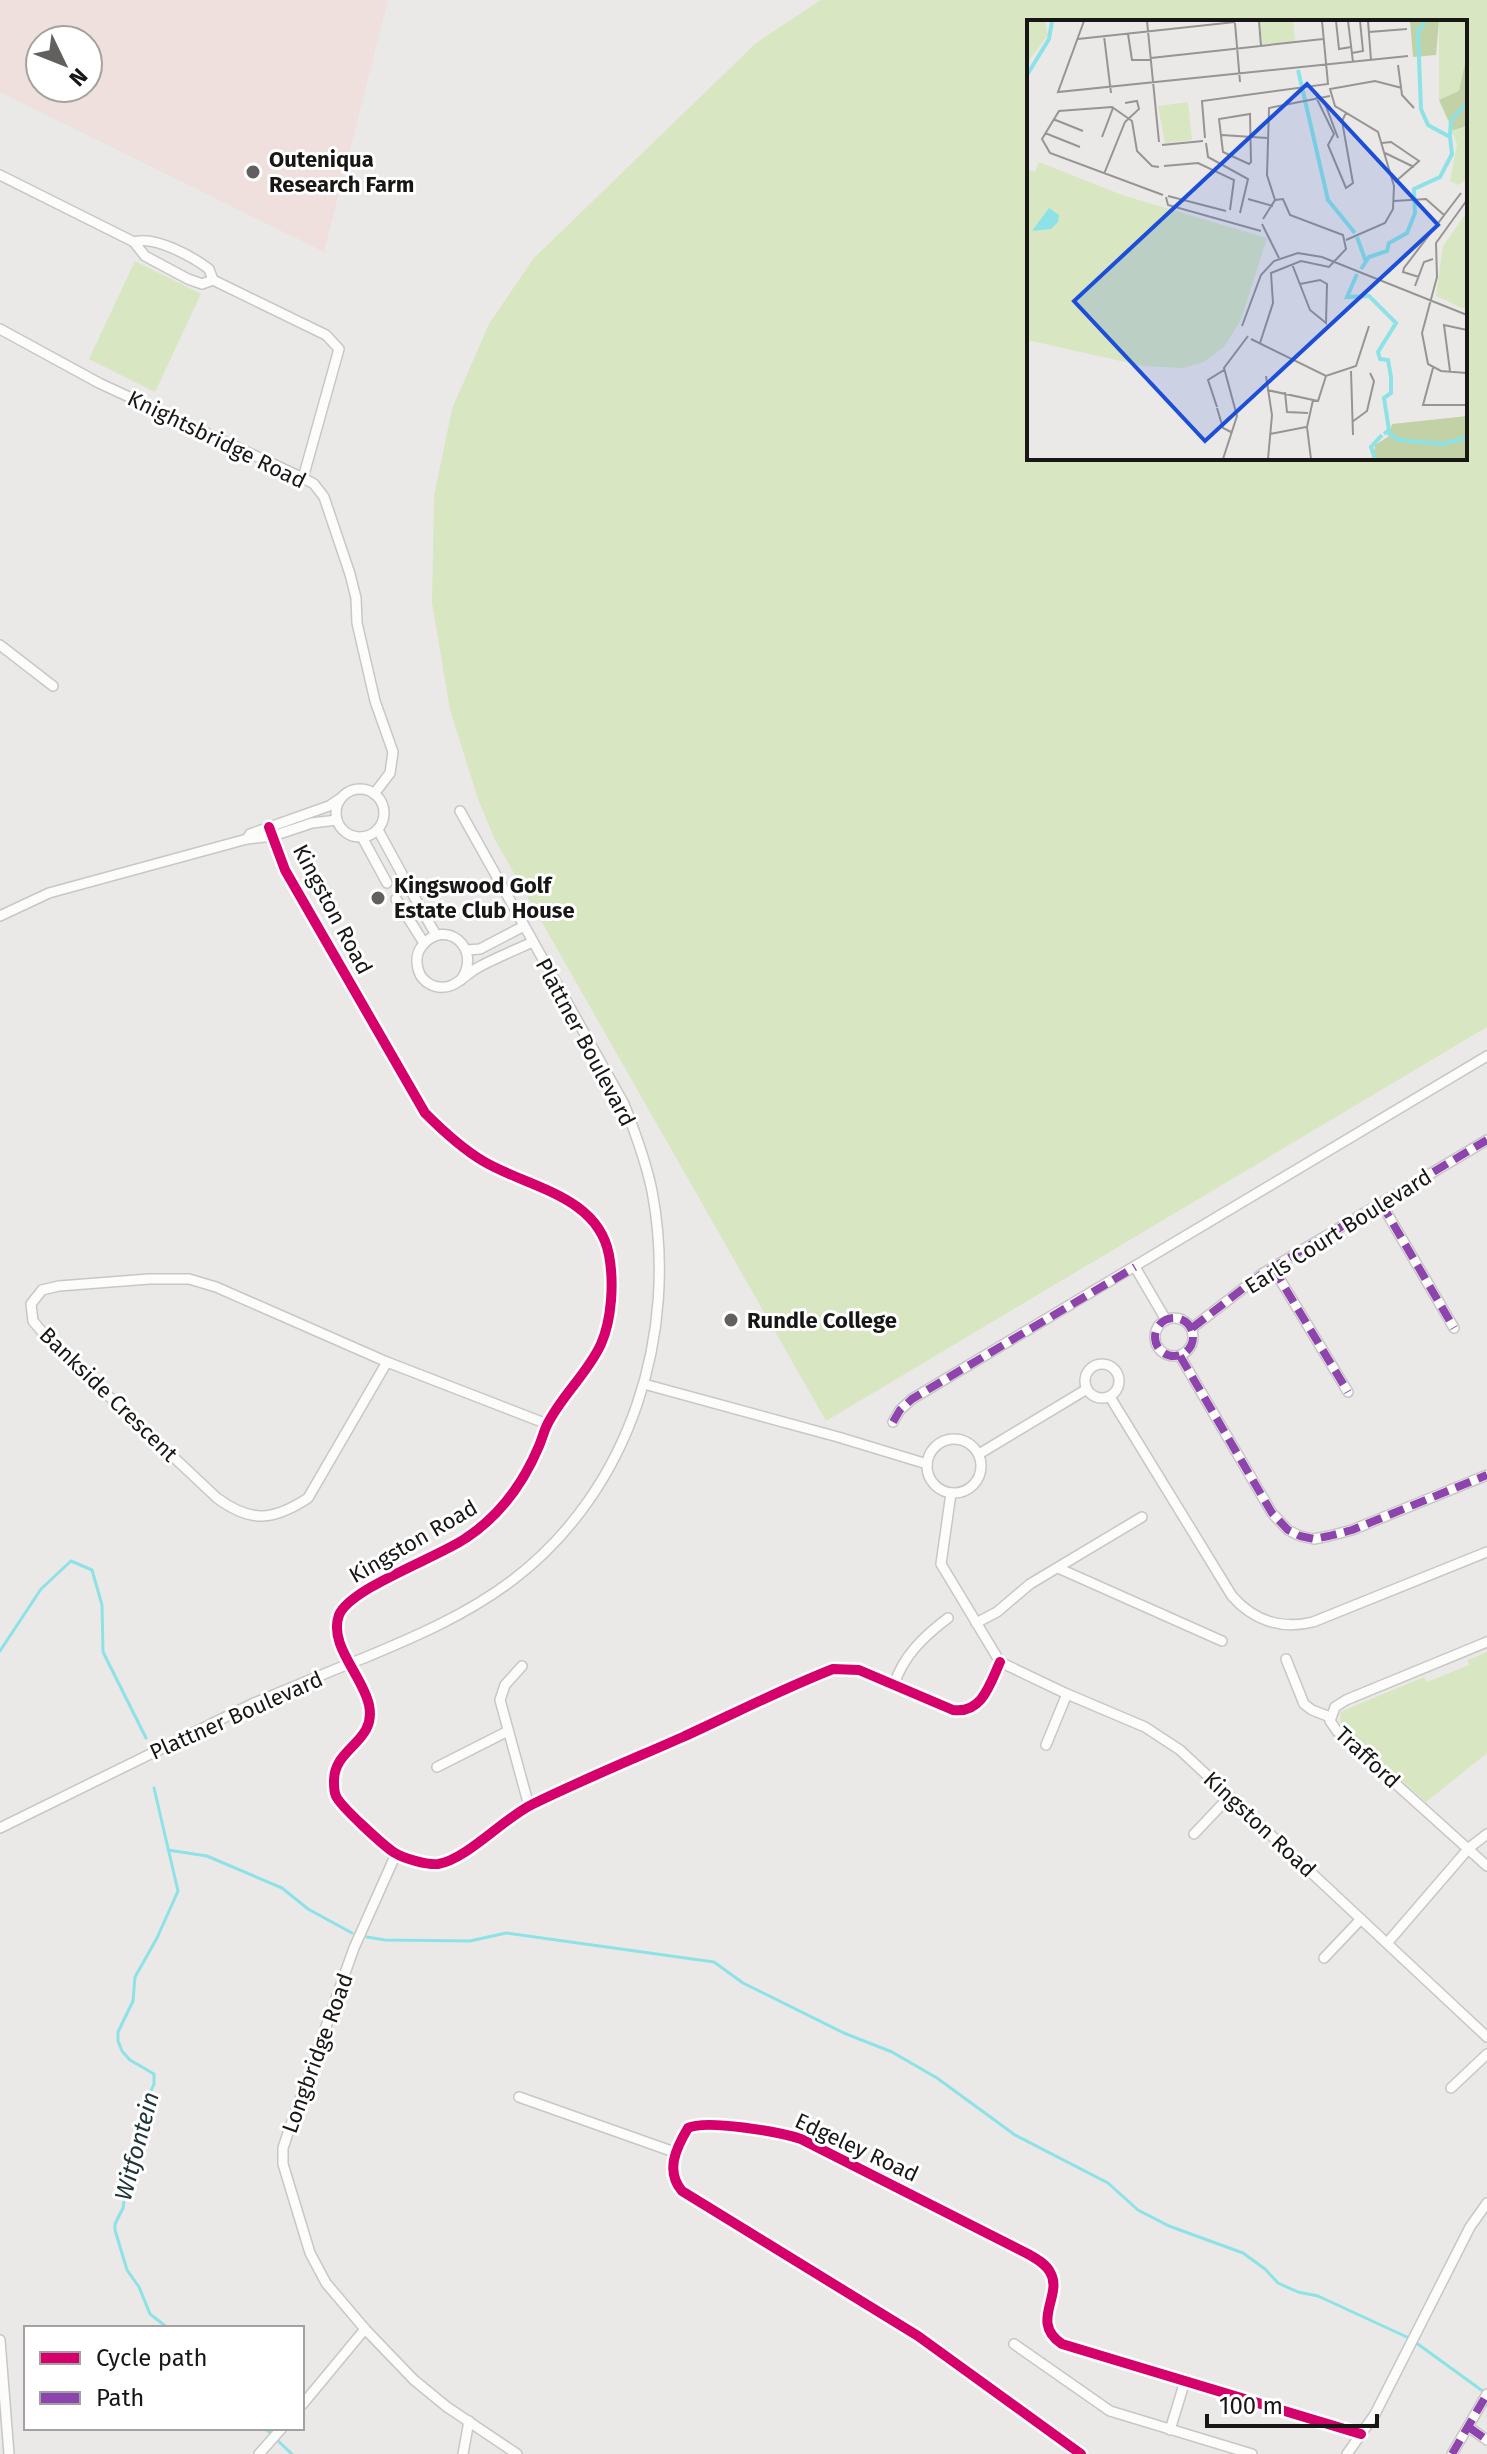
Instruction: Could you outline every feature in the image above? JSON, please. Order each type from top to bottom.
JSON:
[{"type":"street","points":[[0,175],[134,242],[145,256],[188,279],[202,284],[213,280],[326,335],[339,349],[303,478]]},
{"type":"street","points":[[134,242],[152,240],[207,267],[213,280]]},
{"type":"street","name":"Knightsbridge Road","points":[[0,329],[99,383],[314,484],[324,497],[350,574],[356,598],[357,623],[375,701],[393,752],[390,773],[374,794]]},
{"type":"street","points":[[0,645],[53,686]]},
{"type":"street","points":[[271,832],[329,806],[343,796],[358,789],[366,790],[380,799],[384,815],[378,830],[362,837],[346,833],[337,820],[338,803],[343,796]]},
{"type":"street","name":"Plattner Boulevard","points":[[0,1828],[254,1703],[426,1632],[467,1611],[515,1578],[549,1548],[581,1513],[621,1447],[644,1384],[658,1315],[660,1273],[657,1223],[648,1174],[624,1104],[460,811]]},
{"type":"street","points":[[0,916],[49,893],[271,832],[337,820]]},
{"type":"street","points":[[378,830],[402,874]]},
{"type":"street","name":"Kingston Road","points":[[271,832],[289,877],[425,1113],[450,1137],[484,1161],[561,1196],[592,1221],[605,1241],[610,1257],[610,1312],[601,1344],[547,1424],[516,1491],[493,1518],[463,1541],[367,1590],[343,1608],[339,1616],[338,1635],[342,1648],[362,1684],[370,1707],[370,1722],[365,1734],[337,1762],[333,1779],[336,1797],[345,1809],[396,1854],[426,1863],[445,1862],[454,1859],[529,1806],[833,1669],[859,1670],[962,1711],[980,1702],[1000,1662],[1155,1733],[1180,1750],[1487,2037]]},
{"type":"street","points":[[362,837],[387,883]]},
{"type":"street","points":[[376,863],[391,854]]},
{"type":"street","points":[[411,891],[436,935]]},
{"type":"street","points":[[396,899],[424,943]]},
{"type":"street","points":[[405,916],[420,907]]},
{"type":"street","points":[[467,950],[480,949],[524,926]]},
{"type":"street","points":[[461,980],[469,963],[467,950],[454,938],[436,935],[424,943],[418,952],[416,964],[420,975],[428,983],[439,987],[451,986],[461,980],[475,969],[533,942]]},
{"type":"street","points":[[893,1422],[912,1399],[1487,1056]]},
{"type":"street","name":"Earls Court Boulevard","points":[[1192,1328],[1273,1268],[1487,1140]]},
{"type":"street","points":[[1381,1203],[1454,1328]]},
{"type":"street","points":[[1135,1267],[1166,1320]]},
{"type":"street","points":[[1273,1268],[1348,1392]]},
{"type":"street","name":"Bankside Crescent","points":[[387,1362],[308,1498],[295,1507],[266,1515],[247,1516],[217,1498],[49,1340],[33,1321],[31,1304],[42,1290],[59,1286],[189,1279],[216,1287],[387,1362],[547,1424]]},
{"type":"street","points":[[1180,1319],[1192,1328],[1193,1342],[1180,1356],[1164,1354],[1158,1348],[1155,1332],[1166,1320],[1180,1319]]},
{"type":"street","points":[[1180,1356],[1266,1504],[1288,1530],[1300,1536],[1314,1539],[1352,1530],[1487,1475]]},
{"type":"street","points":[[1108,1365],[1119,1377],[1118,1389],[1110,1397],[1100,1399],[1087,1389],[1085,1378],[1091,1368],[1108,1365]]},
{"type":"street","points":[[644,1384],[927,1464]]},
{"type":"street","points":[[979,1454],[1087,1389]]},
{"type":"street","points":[[1110,1397],[1232,1596],[1243,1609],[1259,1620],[1286,1625],[1313,1622],[1487,1552]]},
{"type":"street","points":[[949,1439],[966,1442],[979,1454],[981,1470],[974,1485],[967,1490],[951,1493],[936,1486],[928,1473],[927,1464],[934,1448],[949,1439]]},
{"type":"street","points":[[951,1493],[941,1564],[1000,1662]]},
{"type":"street","points":[[976,1623],[997,1612],[1030,1584],[1142,1517]]},
{"type":"street","points":[[1058,1568],[1222,1641]]},
{"type":"street","points":[[894,1685],[910,1653],[948,1618]]},
{"type":"street","name":"Trafford","points":[[1487,1642],[1346,1700],[1335,1707],[1330,1717],[1337,1731],[1487,1866]]},
{"type":"street","points":[[1286,1659],[1304,1704],[1330,1717]]},
{"type":"street","points":[[522,1666],[505,1685],[500,1700],[529,1806]]},
{"type":"street","points":[[1046,1745],[1067,1694]]},
{"type":"street","points":[[437,1767],[508,1731]]},
{"type":"street","points":[[1194,1834],[1229,1797]]},
{"type":"street","points":[[1388,1942],[1469,1848],[1487,1834]]},
{"type":"street","name":"Longbridge Road","points":[[396,1854],[354,1948],[283,2148],[283,2164],[316,2268],[365,2329],[414,2380],[517,2454]]},
{"type":"street","points":[[1324,1958],[1361,1919]]},
{"type":"street","points":[[1451,2088],[1487,2054]]},
{"type":"street","points":[[519,2097],[677,2153],[673,2178],[682,2191],[918,2336],[1081,2454]]},
{"type":"street","name":"Edgeley Road","points":[[677,2153],[688,2128],[697,2125],[776,2132],[813,2144],[1044,2264],[1051,2273],[1053,2285],[1047,2326],[1062,2344],[1361,2434]]},
{"type":"street","points":[[1347,2454],[1375,2414],[1470,2227],[1487,2203]]},
{"type":"street","points":[[304,2403],[365,2329]]},
{"type":"street","points":[[0,2340],[9,2454]]},
{"type":"street","points":[[1014,2344],[1110,2411],[1252,2454]]},
{"type":"street","points":[[1170,2430],[1185,2381]]},
{"type":"street","points":[[1452,2454],[1470,2428],[1487,2394]]},
{"type":"street","points":[[463,2454],[469,2421]]},
{"type":"street","points":[[1470,2428],[1487,2440]]},
{"type":"street","points":[[261,2452],[280,2430]]},
{"type":"shaded area","name":"Outeniqua Research Farm","points":[[0,0],[388,0],[324,252],[24,104],[104,104],[104,24],[24,24],[24,104],[0,92]]},
{"type":"green space","points":[[821,0],[1487,0],[1487,1027],[826,1421],[495,840],[478,799],[450,710],[432,603],[434,496],[452,409],[489,324],[533,259],[756,43]]},
{"type":"green space","points":[[135,261],[201,294],[155,392],[89,359]]},
{"type":"green space","points":[[1487,1652],[1487,1753],[1426,1802],[1341,1726],[1340,1712],[1424,1677],[1427,1682],[1469,1665],[1468,1660]]},
{"type":"waterway","name":"Witfontein","points":[[0,1651],[41,1589],[71,1561],[92,1570],[102,1605],[103,1652],[146,1738]]},
{"type":"waterway","name":"Witfontein","points":[[154,1788],[178,1891],[135,1977],[133,2001],[118,2032],[122,2051],[130,2060],[154,2074],[154,2084],[141,2113],[139,2151],[128,2173],[123,2208],[115,2230],[127,2270],[139,2287],[150,2314],[165,2326]]},
{"type":"waterway","points":[[168,1850],[207,1856],[282,1888],[308,1909],[352,1933]]},
{"type":"waterway","points":[[367,1937],[470,1941],[506,1933],[714,1962],[743,1983],[844,2033],[892,2052],[937,2078],[1015,2135],[1108,2183],[1138,2210],[1169,2226],[1243,2253],[1278,2283],[1318,2296],[1409,2338]]},
{"type":"waterway","points":[[1415,2342],[1484,2392]]},
{"type":"waterway","name":"Witfontein","points":[[267,2430],[272,2434]]},
{"type":"waterway","name":"Witfontein","points":[[277,2440],[292,2454]]},
{"type":"marked path","points":[[1192,1328],[1262,1274],[1487,1140]]},
{"type":"marked path","points":[[1381,1203],[1454,1328]]},
{"type":"marked path","points":[[893,1422],[912,1399],[1135,1267]]},
{"type":"marked path","points":[[1273,1268],[1348,1392]]},
{"type":"marked path","points":[[1174,1318],[1188,1323],[1193,1337],[1188,1351],[1174,1356],[1160,1351],[1155,1337],[1160,1323],[1174,1318]]},
{"type":"marked path","points":[[1180,1356],[1272,1513],[1288,1530],[1300,1536],[1314,1539],[1352,1530],[1487,1475]]},
{"type":"marked path","points":[[1452,2454],[1487,2394]]},
{"type":"marked path","points":[[1470,2428],[1487,2440]]},
{"type":"cycle path","points":[[269,827],[285,870],[425,1113],[452,1139],[483,1161],[576,1206],[591,1219],[602,1235],[611,1266],[610,1312],[601,1344],[553,1414],[533,1460],[510,1498],[466,1538],[360,1594],[339,1615],[338,1638],[366,1694],[370,1718],[367,1728],[336,1770],[335,1793],[339,1801],[395,1853],[416,1861],[438,1864],[461,1855],[533,1804],[833,1669],[859,1670],[953,1710],[963,1710],[984,1696],[1000,1662]]},
{"type":"cycle path","points":[[1081,2454],[918,2336],[682,2191],[673,2168],[676,2151],[688,2128],[726,2126],[801,2139],[1033,2257],[1050,2272],[1053,2290],[1048,2327],[1062,2344],[1361,2434]]},
{"type":"place","name":"Outeniqua Research Farm","points":[[253,172]]},
{"type":"place","name":"Kingswood Golf Estate Club House","points":[[378,898]]},
{"type":"place","name":"Rundle College","points":[[731,1320]]}]
